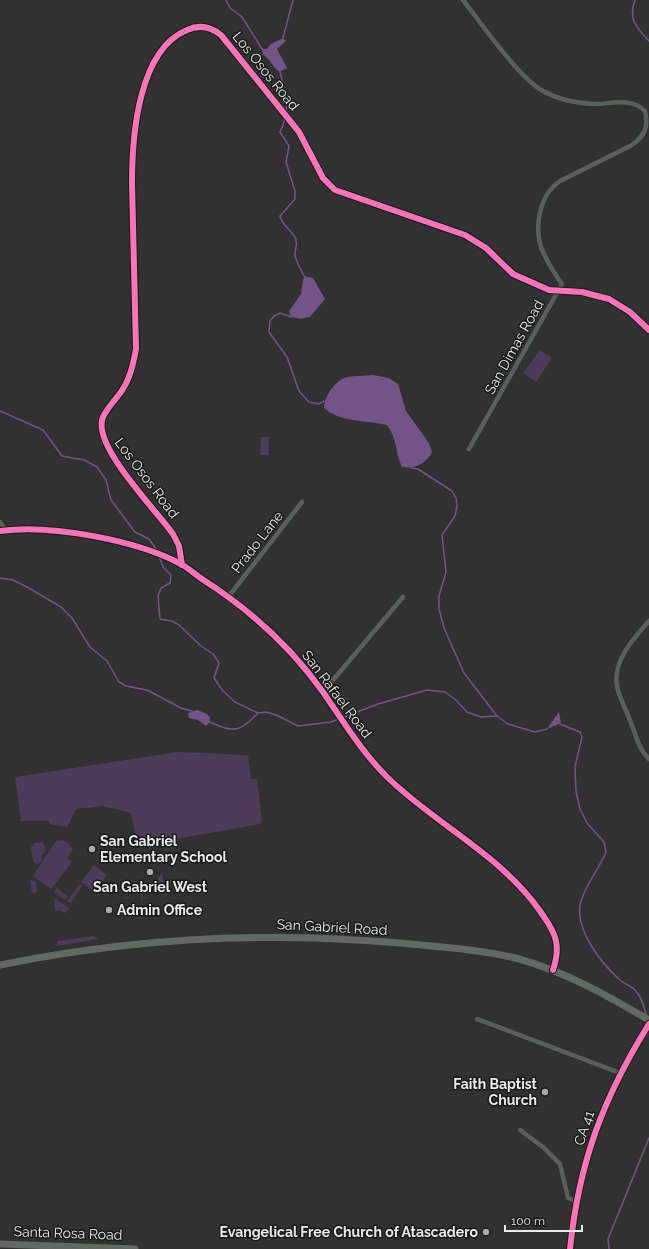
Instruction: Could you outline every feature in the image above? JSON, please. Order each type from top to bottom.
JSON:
[{"type":"main road","name":"CA 41","points":[[570,1249],[581,1175],[593,1136],[608,1097],[620,1073],[649,1024]]},
{"type":"street","name":"San Dimas Road","points":[[463,0],[521,73],[542,90],[575,102],[592,104],[630,102],[637,105],[645,112],[648,122],[647,133],[632,145],[555,185],[546,197],[539,218],[540,240],[543,253],[562,284],[469,449]]},
{"type":"street","name":"Los Osos Road","points":[[182,565],[179,546],[173,534],[106,445],[101,429],[103,417],[125,386],[135,358],[132,183],[134,141],[149,73],[161,50],[173,38],[186,30],[200,27],[211,28],[221,35],[299,132],[323,178],[340,194],[465,235],[486,248],[513,274],[549,290],[582,292],[609,299],[630,312],[649,330]]},
{"type":"street","name":"Prado Lane","points":[[229,596],[302,502]]},
{"type":"street","points":[[0,522],[6,530]]},
{"type":"street","name":"San Rafael Road","points":[[0,530],[40,530],[82,534],[145,550],[182,565],[229,596],[249,612],[292,655],[323,692],[368,755],[386,776],[405,793],[494,862],[528,896],[545,918],[556,939],[557,956],[552,970]]},
{"type":"street","points":[[323,692],[403,597]]},
{"type":"street","points":[[649,621],[633,639],[624,654],[617,671],[616,680],[619,693],[641,748],[649,759]]},
{"type":"street","name":"San Gabriel Road","points":[[0,965],[147,942],[176,939],[296,937],[354,939],[472,950],[519,959],[552,970],[588,986],[649,1020]]},
{"type":"street","points":[[477,1019],[620,1073]]},
{"type":"street","points":[[520,1130],[543,1147],[560,1164],[568,1198],[576,1201]]},
{"type":"street","name":"Santa Rosa Road","points":[[0,1244],[45,1248],[135,1249]]},
{"type":"shaded area","points":[[283,38],[286,41],[277,49],[287,68],[280,72],[266,56],[263,55],[262,49],[267,49],[271,44]]},
{"type":"shaded area","points":[[304,276],[313,278],[325,299],[310,317],[301,319],[291,317],[289,311],[301,294]]},
{"type":"shaded area","points":[[540,350],[552,358],[536,382],[523,373]]},
{"type":"shaded area","points":[[373,375],[389,378],[398,384],[406,411],[429,443],[432,452],[427,460],[420,465],[402,467],[393,435],[387,425],[346,419],[331,413],[324,408],[325,400],[329,392],[342,379],[353,376]]},
{"type":"shaded area","points":[[261,437],[269,437],[269,455],[260,455]]},
{"type":"shaded area","points":[[197,710],[207,714],[210,717],[210,722],[206,726],[198,720],[189,718],[188,713]]},
{"type":"shaded area","points":[[559,712],[561,723],[547,729]]},
{"type":"shaded area","points":[[178,752],[248,755],[251,779],[257,779],[262,821],[260,824],[158,842],[138,836],[135,832],[131,813],[103,806],[76,809],[67,827],[50,824],[49,821],[21,821],[15,777]]},
{"type":"shaded area","points":[[62,840],[67,842],[73,849],[67,858],[72,862],[51,889],[33,876],[56,841]]},
{"type":"shaded area","points":[[43,842],[46,850],[41,856],[42,860],[40,863],[36,864],[33,861],[31,847],[35,843]]},
{"type":"shaded area","points":[[94,865],[107,875],[94,892],[81,882]]},
{"type":"shaded area","points":[[162,873],[165,892],[154,884]]},
{"type":"shaded area","points":[[30,880],[36,881],[37,892],[32,893]]},
{"type":"shaded area","points":[[142,883],[148,887],[142,890],[143,905],[139,886]]},
{"type":"shaded area","points":[[80,884],[82,886],[71,903],[67,901]]},
{"type":"shaded area","points":[[57,888],[68,896],[65,900],[54,892]]},
{"type":"shaded area","points":[[55,899],[69,908],[65,913],[60,910],[55,911]]},
{"type":"shaded area","points":[[94,936],[98,939],[56,946],[58,941]]},
{"type":"waterway","points":[[226,0],[230,8],[242,17],[262,49]]},
{"type":"waterway","points":[[283,38],[293,0]]},
{"type":"waterway","points":[[635,0],[632,12],[634,22],[649,41]]},
{"type":"waterway","points":[[280,72],[286,95],[285,116],[280,132],[289,146],[286,162],[295,191],[295,199],[280,216],[282,222],[296,239],[297,243],[295,255],[304,276]]},
{"type":"waterway","points":[[291,317],[280,313],[274,316],[270,321],[269,332],[287,357],[299,391],[309,402],[319,404],[324,401]]},
{"type":"waterway","points":[[0,411],[43,430],[62,456],[84,460],[97,467],[106,480],[111,500],[135,532],[149,539],[158,552]]},
{"type":"waterway","points":[[411,468],[418,469],[452,491],[456,498],[457,505],[455,516],[442,535],[446,572],[439,596],[439,609],[444,628],[464,673],[497,716],[508,724],[535,732],[547,729]]},
{"type":"waterway","points":[[159,556],[163,567],[171,575],[170,583],[161,588],[158,596],[160,619],[172,621],[179,625],[201,646],[213,654],[219,663],[214,678],[223,691],[235,702],[258,713],[266,712],[276,715],[298,726],[331,722],[378,704],[427,690],[445,692],[456,700],[467,712],[481,717],[497,716]]},
{"type":"waterway","points":[[0,578],[13,580],[61,607],[72,618],[90,647],[107,661],[119,682],[126,686],[147,690],[181,708],[192,711]]},
{"type":"waterway","points":[[210,722],[225,728],[237,729],[247,724],[258,713]]},
{"type":"waterway","points":[[560,724],[580,732],[582,737],[575,767],[576,791],[580,809],[587,823],[604,842],[606,852],[583,895],[580,911],[581,922],[590,944],[597,955],[620,980],[637,993],[642,1002],[646,1015]]},
{"type":"waterway","points":[[609,1249],[608,1239],[649,1138]]},
{"type":"cycle path","points":[[182,565],[179,546],[173,534],[116,460],[107,444],[102,429],[103,417],[121,392],[129,377],[136,349],[132,183],[132,164],[136,120],[148,75],[158,56],[171,40],[187,30],[196,27],[205,27],[221,35],[299,132],[323,178],[335,190],[465,235],[486,248],[513,274],[549,290],[582,292],[609,299],[630,312],[649,330]]},
{"type":"cycle path","points":[[0,531],[20,529],[67,532],[117,541],[162,555],[189,569],[253,616],[283,644],[311,675],[361,747],[387,777],[426,810],[487,856],[524,891],[545,918],[555,937],[557,952],[553,970]]},
{"type":"cycle path","points":[[570,1249],[574,1217],[580,1188],[587,1159],[596,1132],[606,1105],[619,1078],[649,1024]]},
{"type":"place","name":"San Gabriel Elementary School","points":[[92,849]]},
{"type":"place","name":"San Gabriel West","points":[[150,872]]},
{"type":"place","name":"Admin Office","points":[[109,910]]},
{"type":"place","name":"Faith Baptist Church","points":[[545,1092]]},
{"type":"place","name":"Evangelical Free Church of Atascadero","points":[[486,1232]]}]
